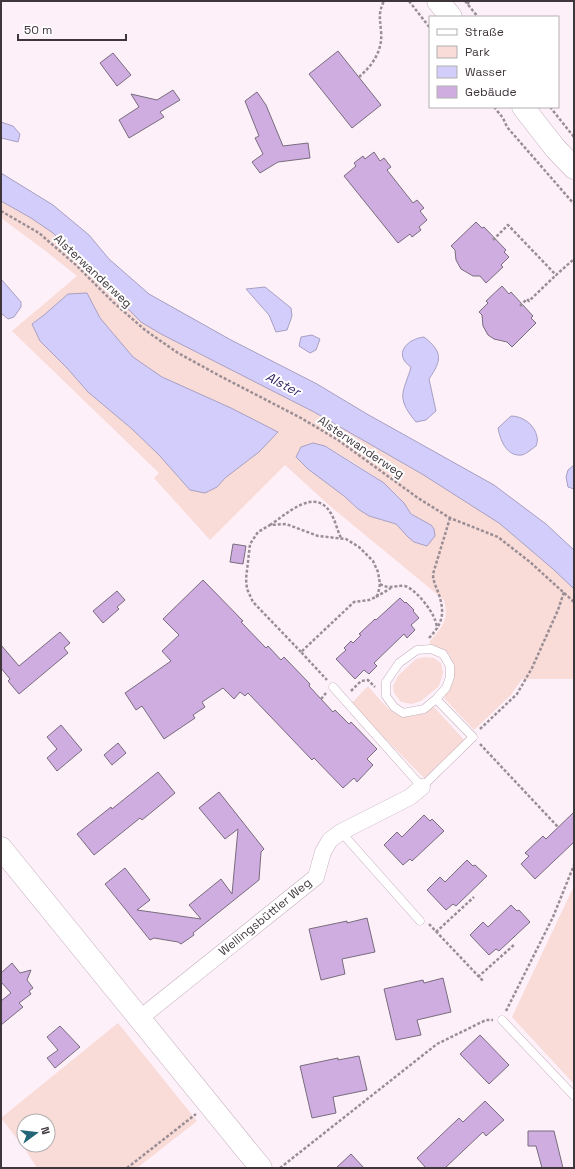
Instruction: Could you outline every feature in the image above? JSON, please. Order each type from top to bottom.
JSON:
[{"type":"main road","points":[[438,1],[461,7]]},
{"type":"main road","points":[[524,108],[555,148],[574,168]]},
{"type":"main road","points":[[1,848],[261,1168]]},
{"type":"street","name":"Wellingsbüttler Weg","points":[[139,1019],[316,877],[323,852],[330,840],[341,832],[410,797],[422,787]]},
{"type":"lane","points":[[431,649],[443,654],[450,666],[450,677],[446,688],[424,709],[402,713],[394,707],[386,696],[386,682],[399,663],[417,650],[431,649]]},
{"type":"lane","points":[[333,687],[422,787],[473,737],[436,699]]},
{"type":"lane","points":[[341,832],[420,921]]},
{"type":"lane","points":[[502,1020],[574,1096]]},
{"type":"path","points":[[358,76],[365,72],[373,63],[379,50],[381,40],[380,10],[384,1]]},
{"type":"path","points":[[409,1],[429,27]]},
{"type":"path","points":[[470,1],[461,7],[476,16]]},
{"type":"path","points":[[495,108],[503,118],[507,127],[574,204]]},
{"type":"path","points":[[551,108],[574,136]]},
{"type":"path","name":"Alsterwanderweg","points":[[1,211],[39,233],[76,265],[113,302],[145,330],[178,353],[302,418],[338,440],[418,498],[450,518],[498,537],[530,562],[574,602]]},
{"type":"path","points":[[493,240],[508,225],[556,275]]},
{"type":"path","points":[[520,306],[527,299],[529,301],[574,259]]},
{"type":"path","points":[[320,674],[253,602],[247,589],[246,579],[250,544],[258,532],[305,502],[315,501],[323,505],[330,512],[341,539]]},
{"type":"path","points":[[417,650],[437,629],[441,622],[442,608],[433,574],[450,518]]},
{"type":"path","points":[[270,525],[286,524],[318,536],[346,539],[359,547],[373,561],[378,572],[380,584],[376,597]]},
{"type":"path","points":[[380,584],[392,588],[403,586],[414,591],[430,610],[435,620],[437,629]]},
{"type":"path","points":[[301,652],[354,602],[369,600],[392,588]]},
{"type":"path","points":[[558,827],[473,737],[516,694],[532,668],[558,610],[564,592]]},
{"type":"path","points":[[344,699],[361,681],[368,680],[377,689],[386,690]]},
{"type":"path","points":[[280,1168],[437,1044],[486,1020],[502,1020],[553,917],[574,865]]},
{"type":"path","points":[[436,932],[474,897]]},
{"type":"path","points":[[420,921],[426,921],[483,981]]},
{"type":"path","points":[[478,977],[515,944]]},
{"type":"path","points":[[127,1168],[209,1104]]},
{"type":"green space","points":[[1,173],[53,205],[89,235],[109,259],[149,294],[231,340],[317,384],[367,414],[494,485],[546,524],[574,550],[574,679],[522,679],[511,695],[474,730],[444,698],[452,681],[454,672],[449,654],[430,645],[430,641],[444,622],[446,613],[444,600],[330,506],[285,465],[210,540],[154,478],[159,473],[12,331],[77,276],[1,218]],"holes":[[[93,307],[100,319],[133,357],[162,377],[231,408],[278,433],[225,478],[217,487],[190,490],[159,455],[132,429],[88,392],[32,324],[44,315]],[[326,446],[381,481],[400,498],[413,515],[420,519],[408,537],[396,524],[369,516],[357,509],[344,496],[308,469],[296,457]]]},
{"type":"green space","points":[[425,657],[434,658],[441,663],[443,673],[439,686],[421,701],[412,704],[401,702],[394,693],[393,686],[398,676],[416,659]]},
{"type":"green space","points":[[368,686],[383,703],[396,714],[412,716],[434,707],[464,740],[425,779],[351,704]]},
{"type":"green space","points":[[574,886],[574,1084],[512,1017]]},
{"type":"green space","points":[[118,1023],[197,1121],[137,1168],[37,1168],[28,1153],[56,1153],[56,1113],[16,1113],[16,1137],[1,1118]]},
{"type":"water","points":[[1,122],[13,126],[20,134],[18,142],[1,138]]},
{"type":"water","name":"Alster","points":[[1,173],[53,205],[89,235],[109,259],[149,294],[231,340],[317,384],[367,414],[494,485],[546,524],[574,550],[574,589],[499,523],[422,474],[314,412],[161,334],[141,322],[53,233],[31,218],[1,201]]},
{"type":"water","points":[[1,279],[21,302],[21,307],[14,317],[8,319],[1,313]]},
{"type":"water","points":[[265,287],[291,308],[292,316],[287,330],[276,332],[269,315],[246,289]]},
{"type":"water","points":[[87,293],[100,318],[133,357],[162,377],[231,408],[278,432],[259,452],[225,478],[217,487],[205,493],[190,490],[159,455],[132,429],[88,392],[40,341],[32,324],[68,294]]},
{"type":"water","points":[[312,335],[320,339],[316,350],[310,353],[299,346],[301,337]]},
{"type":"water","points":[[424,337],[435,347],[438,356],[436,367],[429,379],[436,411],[426,420],[416,422],[406,408],[403,399],[404,388],[411,367],[403,358],[402,353],[407,344],[418,338]]},
{"type":"water","points":[[511,416],[524,419],[531,425],[536,433],[536,446],[522,455],[516,455],[508,450],[502,442],[499,432],[498,428]]},
{"type":"water","points":[[313,443],[325,446],[384,483],[404,503],[411,514],[431,525],[434,529],[435,536],[427,546],[414,542],[396,524],[369,516],[358,509],[344,496],[308,469],[296,457],[301,447]]},
{"type":"water","points":[[574,465],[574,489],[568,487],[566,477],[568,470]]},
{"type":"building","points":[[338,51],[381,105],[352,128],[309,74]]},
{"type":"building","points":[[113,53],[131,75],[117,86],[100,63]]},
{"type":"building","points":[[173,90],[180,100],[160,112],[164,117],[129,138],[119,120],[139,107],[131,94],[157,100]]},
{"type":"building","points":[[257,92],[266,105],[283,146],[308,143],[310,158],[278,162],[260,173],[252,162],[263,154],[255,138],[259,136],[245,101]]},
{"type":"building","points":[[374,152],[380,161],[384,158],[391,167],[387,170],[413,203],[417,200],[424,208],[420,211],[427,220],[419,227],[421,230],[412,237],[410,234],[398,243],[344,176],[356,166],[354,163],[363,156],[365,159]]},
{"type":"building","points":[[476,222],[482,228],[484,227],[506,250],[504,252],[509,257],[501,265],[503,267],[486,283],[480,276],[473,276],[461,269],[456,260],[455,250],[451,246]]},
{"type":"building","points":[[502,286],[509,294],[511,292],[533,316],[531,318],[536,323],[512,347],[507,342],[494,339],[488,335],[483,326],[482,315],[479,312],[488,303],[486,301]]},
{"type":"building","points":[[233,544],[246,546],[243,564],[230,562]]},
{"type":"building","points":[[203,580],[243,621],[241,622],[266,648],[268,646],[281,660],[284,657],[310,684],[309,686],[333,712],[335,710],[349,724],[351,722],[377,749],[367,759],[373,765],[357,782],[354,778],[343,788],[314,758],[312,760],[248,693],[245,696],[240,692],[234,699],[223,688],[202,702],[205,707],[193,715],[195,718],[164,739],[142,706],[136,710],[125,693],[171,661],[162,651],[179,635],[163,619]]},
{"type":"building","points":[[117,591],[125,600],[117,607],[119,609],[103,623],[93,611]]},
{"type":"building","points":[[400,598],[414,610],[413,611],[419,618],[411,625],[415,630],[407,638],[404,634],[374,663],[377,666],[369,674],[364,670],[355,679],[336,659],[346,650],[344,648],[351,641],[353,643],[361,635],[359,634]]},
{"type":"building","points":[[60,632],[70,643],[64,648],[68,653],[19,694],[8,681],[10,679],[1,668],[1,645],[19,666]]},
{"type":"building","points":[[61,725],[82,750],[57,771],[47,758],[57,749],[47,737]]},
{"type":"building","points":[[118,743],[126,753],[112,765],[104,755]]},
{"type":"building","points":[[158,772],[175,793],[142,820],[140,818],[94,855],[77,834],[111,807],[112,809]]},
{"type":"building","points":[[219,792],[264,849],[261,852],[259,880],[193,933],[194,935],[181,944],[178,942],[154,938],[150,940],[105,884],[125,868],[150,900],[137,910],[201,919],[189,905],[221,879],[232,894],[238,829],[225,839],[199,808]]},
{"type":"building","points":[[574,812],[574,842],[535,879],[521,864],[529,856],[525,853],[543,836],[546,839]]},
{"type":"building","points":[[424,815],[430,821],[432,819],[444,831],[412,861],[410,859],[403,865],[384,845],[397,832],[402,837]]},
{"type":"building","points":[[467,860],[487,876],[456,906],[453,904],[446,910],[427,890],[440,877],[445,882]]},
{"type":"building","points":[[511,905],[517,911],[519,910],[530,922],[499,951],[496,949],[489,955],[470,935],[483,922],[488,927]]},
{"type":"building","points":[[367,918],[375,952],[342,959],[345,974],[321,980],[309,929]]},
{"type":"building","points":[[12,963],[20,973],[31,970],[27,980],[33,988],[29,991],[31,994],[19,1003],[23,1007],[1,1025],[1,1001],[11,993],[1,982],[1,973]]},
{"type":"building","points":[[443,978],[451,1012],[417,1020],[421,1035],[396,1040],[384,989],[423,980],[424,983]]},
{"type":"building","points":[[60,1026],[80,1047],[55,1068],[47,1058],[58,1050],[47,1037]]},
{"type":"building","points":[[480,1035],[509,1065],[489,1084],[460,1054]]},
{"type":"building","points":[[359,1056],[367,1090],[333,1097],[336,1113],[312,1118],[300,1066],[338,1058],[338,1060]]},
{"type":"building","points":[[485,1101],[504,1120],[486,1136],[483,1132],[445,1168],[426,1168],[417,1158],[459,1118],[463,1122]]},
{"type":"building","points":[[528,1131],[554,1131],[563,1168],[542,1168],[536,1146],[528,1146]]},
{"type":"building","points":[[351,1154],[364,1168],[336,1168]]}]
